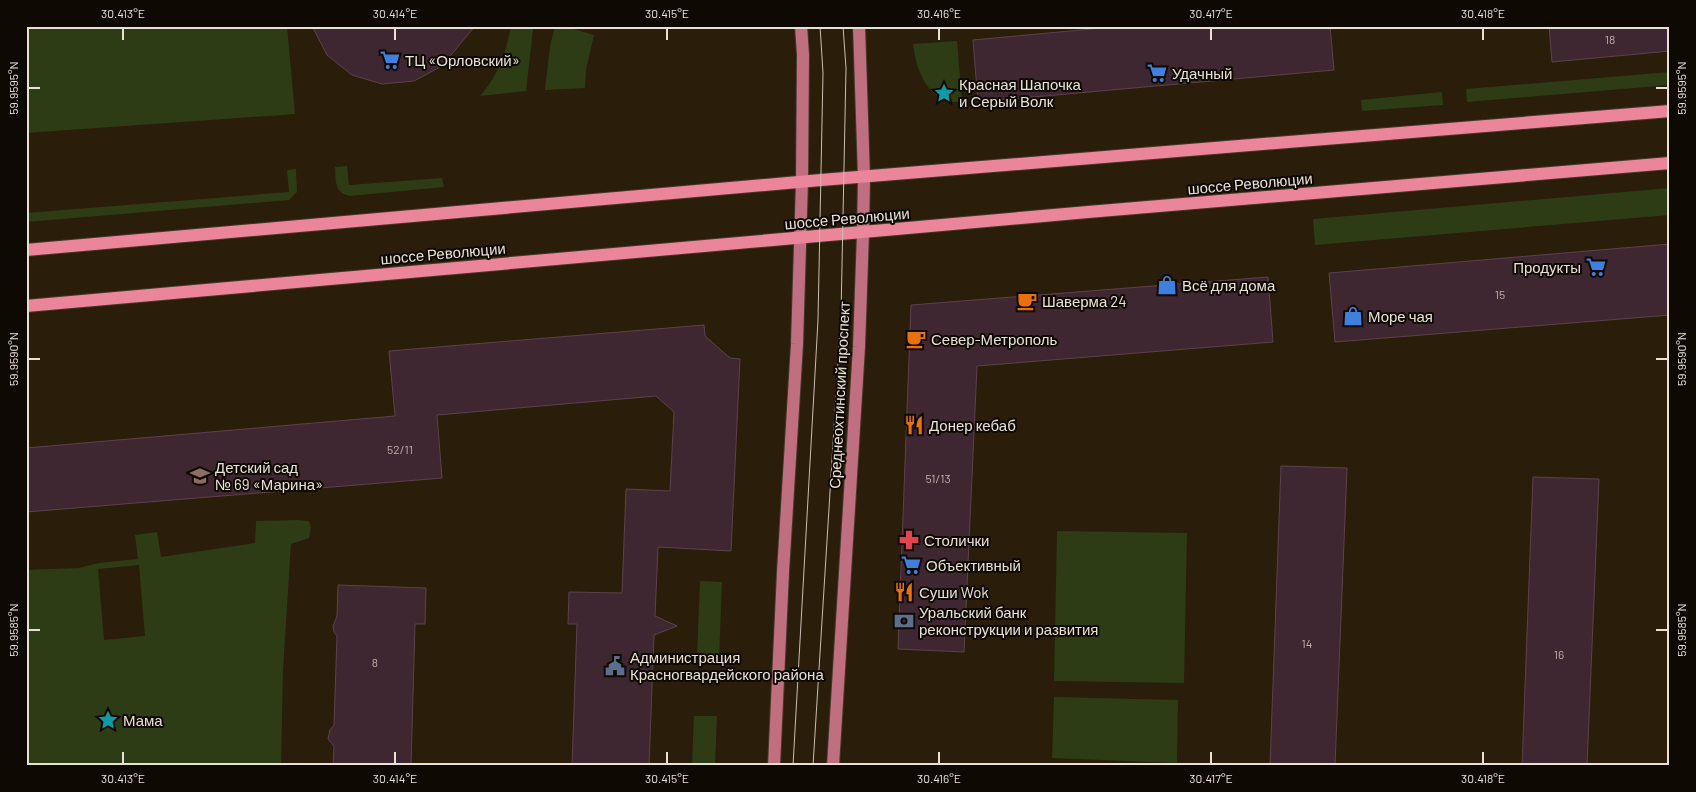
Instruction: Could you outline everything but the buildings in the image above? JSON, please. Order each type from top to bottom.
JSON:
[{"type":"main road","points":[[774,766],[801,238],[803,55],[801,26]]},
{"type":"main road","name":"Среднеохтинский проспект","points":[[833,766],[859,347],[864,177],[859,26]]},
{"type":"main road","points":[[26,250],[802,181],[1670,111]]},
{"type":"main road","name":"шоссе Революции","points":[[26,306],[1088,212],[1670,163]]},
{"type":"green space","points":[[26,26],[287,26],[295,114],[26,133]]},
{"type":"green space","points":[[511,26],[535,26],[533,29],[526,91],[480,96],[492,80],[500,63],[507,45]]},
{"type":"green space","points":[[555,26],[564,26],[594,35],[586,70],[585,88],[545,90],[550,46]]},
{"type":"green space","points":[[957,41],[962,102],[952,102],[938,97],[926,84],[916,61],[913,44]]},
{"type":"green space","points":[[1670,72],[1670,85],[1467,102],[1466,89]]},
{"type":"green space","points":[[1442,92],[1443,105],[1362,111],[1361,100]]},
{"type":"green space","points":[[347,166],[349,185],[442,178],[444,187],[350,196],[338,189],[336,182],[335,167]]},
{"type":"green space","points":[[296,169],[297,192],[289,200],[26,222],[26,213],[289,192],[287,170]]},
{"type":"green space","points":[[1670,188],[1670,215],[1315,245],[1313,219]]},
{"type":"green space","points":[[256,521],[309,521],[311,528],[309,538],[291,544],[283,670],[281,766],[26,766],[26,570],[79,568],[99,563],[138,559],[135,535],[157,532],[161,557],[255,543]],"holes":[[[139,565],[145,636],[104,640],[98,569]]]},
{"type":"green space","points":[[1057,531],[1187,533],[1184,683],[1054,681]]},
{"type":"green space","points":[[700,581],[722,582],[719,658],[697,657]]},
{"type":"green space","points":[[1054,697],[1178,700],[1177,763],[1052,758]]},
{"type":"green space","points":[[694,716],[717,716],[715,766],[692,766]]},
{"type":"tram line","points":[[793,766],[818,320],[823,73],[820,26]]},
{"type":"tram line","points":[[813,766],[841,315],[846,68],[843,26]]},
{"type":"place","name":"ТЦ «Орловский»","points":[[390,60]]},
{"type":"place","name":"Удачный","points":[[1157,73]]},
{"type":"place","name":"Красная Шапочка и Серый Волк","points":[[944,93]]},
{"type":"place","name":"Продукты","points":[[1596,267]]},
{"type":"place","name":"Всё для дома","points":[[1167,285]]},
{"type":"place","name":"Шаверма 24","points":[[1027,301]]},
{"type":"place","name":"Море чая","points":[[1353,316]]},
{"type":"place","name":"Север-Метрополь","points":[[916,339]]},
{"type":"place","name":"Донер кебаб","points":[[914,425]]},
{"type":"place","name":"Детский сад № 69 «Марина»","points":[[200,476]]},
{"type":"place","name":"Столички","points":[[909,540]]},
{"type":"place","name":"Объективный","points":[[911,565]]},
{"type":"place","name":"Суши Wok","points":[[904,592]]},
{"type":"place","name":"Уральский банк реконструкции и развития","points":[[904,621]]},
{"type":"place","name":"Администрация Красногвардейского района","points":[[615,666]]},
{"type":"place","name":"Мама","points":[[108,720]]}]
